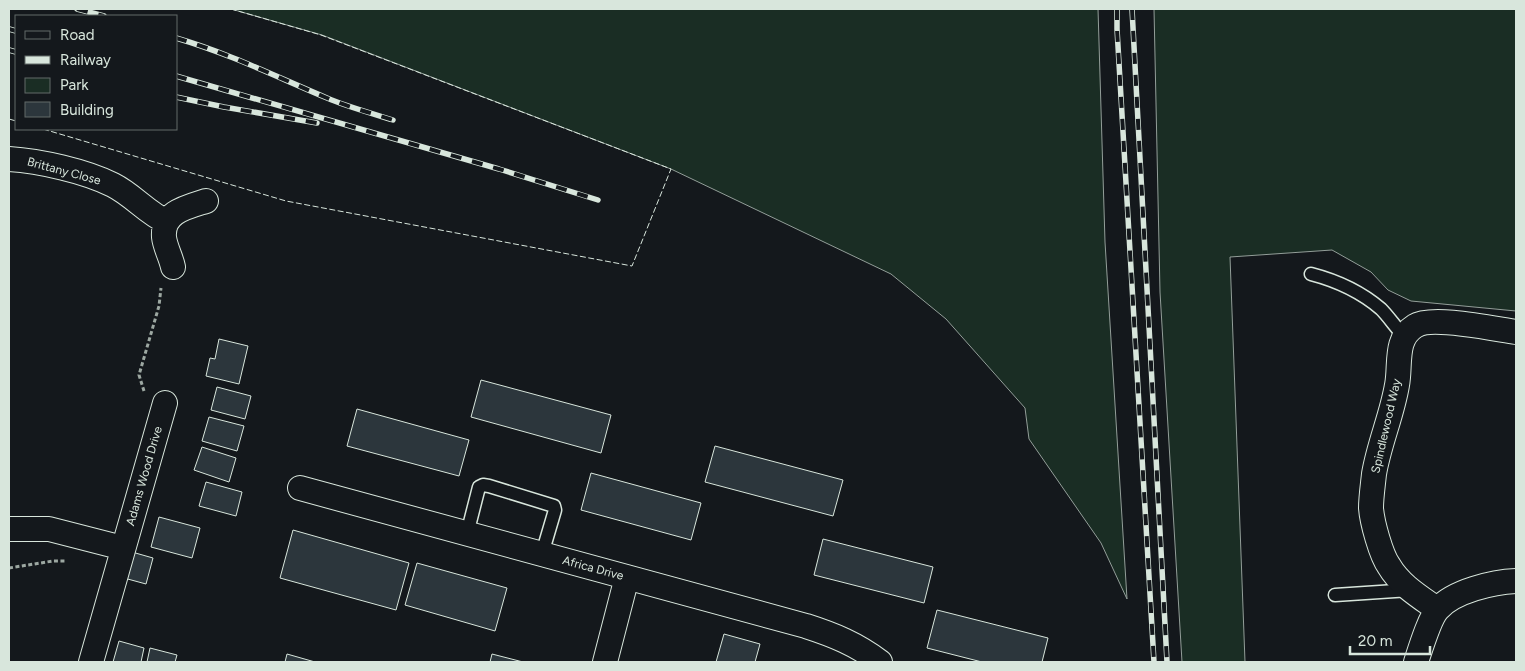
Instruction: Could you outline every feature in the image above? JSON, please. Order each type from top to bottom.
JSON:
[{"type":"street","name":"Brittany Close","points":[[9,159],[47,164],[94,177],[114,185],[149,212],[167,222]]},
{"type":"street","points":[[172,263],[164,238],[164,229],[167,222],[176,212],[206,201]]},
{"type":"street","points":[[1404,336],[1415,326],[1427,322],[1445,322],[1516,332]]},
{"type":"street","name":"Spindlewood Way","points":[[1404,336],[1399,355],[1398,384],[1374,474],[1371,508],[1378,538],[1389,566],[1410,590],[1437,609]]},
{"type":"street","name":"Adams Wood Drive","points":[[91,662],[163,407]]},
{"type":"street","name":"Africa Drive","points":[[300,488],[838,636],[861,648],[880,662]]},
{"type":"street","points":[[9,529],[49,529],[124,548]]},
{"type":"street","points":[[605,662],[628,577]]},
{"type":"street","points":[[1416,662],[1423,640],[1437,609],[1460,593],[1501,582],[1516,582]]},
{"type":"lane","points":[[1311,274],[1337,280],[1361,295],[1382,310],[1404,336]]},
{"type":"lane","points":[[467,534],[479,487],[483,485],[489,486],[554,506],[542,554]]},
{"type":"lane","points":[[1335,595],[1410,590]]},
{"type":"path","points":[[163,407],[148,398],[142,388],[139,375],[159,306],[161,288],[160,266],[163,261],[172,263]]},
{"type":"path","points":[[9,568],[53,561],[66,561]]},
{"type":"green space","points":[[231,9],[1098,9],[1105,242],[1127,599],[1101,543],[1029,439],[1025,408],[946,319],[891,274],[671,169],[322,35]]},
{"type":"green space","points":[[1154,9],[1516,9],[1516,311],[1411,301],[1388,290],[1371,272],[1332,250],[1230,257],[1245,662],[1182,662],[1160,292]]},
{"type":"building","points":[[219,339],[248,346],[239,384],[206,376],[210,358],[215,359]]},
{"type":"building","points":[[481,380],[611,415],[601,453],[471,417]]},
{"type":"building","points":[[217,387],[251,396],[245,419],[211,410]]},
{"type":"building","points":[[357,409],[469,440],[459,476],[347,446]]},
{"type":"building","points":[[209,417],[244,426],[237,451],[202,441]]},
{"type":"building","points":[[715,446],[843,480],[833,516],[705,482]]},
{"type":"building","points":[[202,447],[236,458],[229,482],[194,470]]},
{"type":"building","points":[[591,473],[701,503],[691,540],[581,510]]},
{"type":"building","points":[[206,482],[242,492],[236,516],[199,506]]},
{"type":"building","points":[[159,517],[200,528],[192,558],[151,547]]},
{"type":"building","points":[[293,530],[409,563],[396,610],[280,578]]},
{"type":"building","points":[[823,539],[933,567],[924,603],[814,575]]},
{"type":"building","points":[[132,552],[153,558],[146,584],[124,578]]},
{"type":"building","points":[[417,563],[507,588],[495,631],[405,605]]},
{"type":"building","points":[[937,610],[1048,638],[1042,662],[982,662],[927,648]]},
{"type":"building","points":[[724,634],[760,644],[755,662],[716,662]]},
{"type":"building","points":[[119,641],[144,648],[141,662],[113,662]]},
{"type":"building","points":[[150,648],[177,655],[175,662],[147,662]]},
{"type":"building","points":[[287,654],[315,662],[285,662]]},
{"type":"building","points":[[492,654],[523,662],[490,662]]},
{"type":"railway","points":[[77,9],[100,15]]},
{"type":"railway","points":[[1117,9],[1154,662]]},
{"type":"railway","points":[[1132,9],[1167,662]]},
{"type":"railway","points":[[9,29],[15,31]]},
{"type":"railway","points":[[178,39],[233,58],[335,101],[393,120]]},
{"type":"railway","points":[[9,50],[15,52]]},
{"type":"railway","points":[[178,77],[499,169],[598,200]]},
{"type":"railway","points":[[178,97],[317,123]]},
{"type":"fence","points":[[46,130],[286,201],[632,266],[671,169],[321,35],[231,9]]},
{"type":"fence","points":[[9,119],[15,121]]}]
